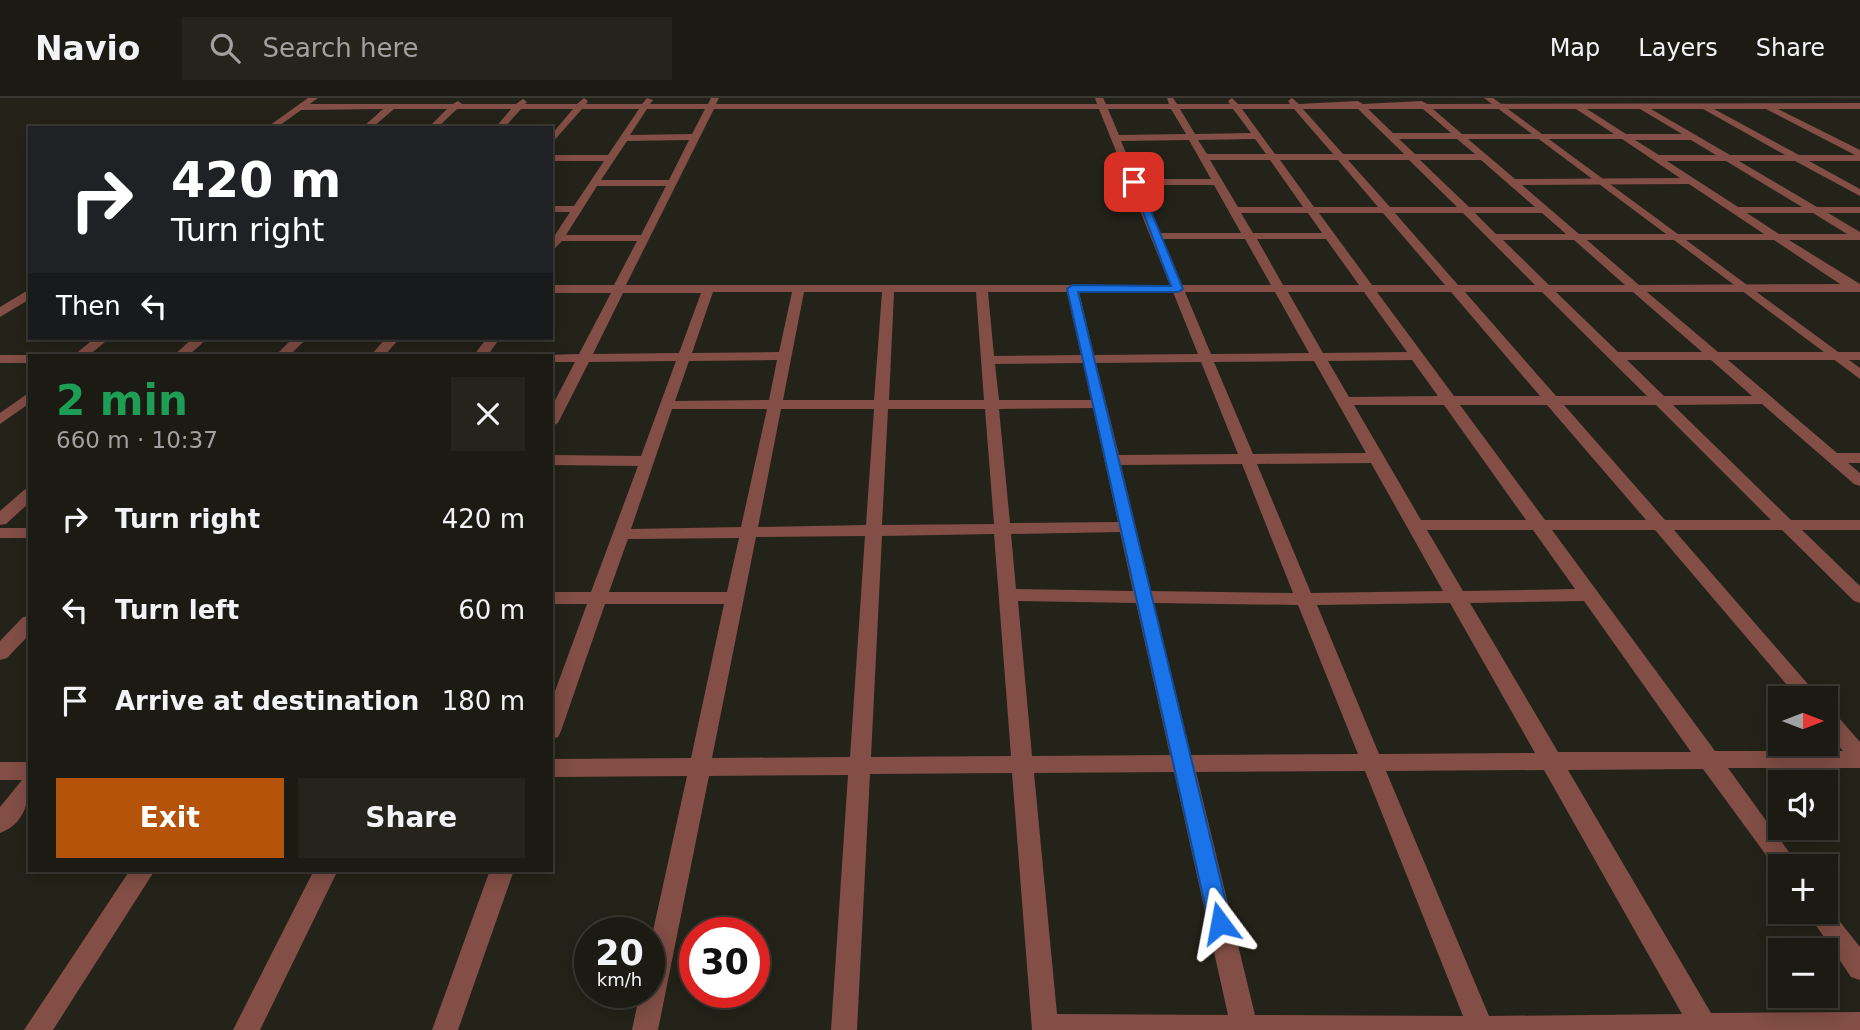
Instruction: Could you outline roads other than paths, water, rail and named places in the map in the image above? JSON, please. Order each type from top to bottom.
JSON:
[{"type":"street","points":[[273,126],[314,98]]},
{"type":"street","points":[[368,126],[403,98]]},
{"type":"street","points":[[434,126],[465,98]]},
{"type":"street","points":[[501,126],[527,98]]},
{"type":"street","points":[[553,139],[586,98]]},
{"type":"street","points":[[1488,98],[1860,375]]},
{"type":"street","points":[[1565,98],[1858,289]]},
{"type":"street","points":[[1628,98],[1860,237]]},
{"type":"street","points":[[1688,98],[1860,192]]},
{"type":"street","points":[[1750,98],[1860,156]]},
{"type":"street","points":[[1812,98],[1850,116]]},
{"type":"street","points":[[301,107],[580,106],[648,102],[1420,102],[1499,106],[1860,106]]},
{"type":"street","points":[[555,238],[578,209],[648,102]]},
{"type":"street","points":[[553,420],[713,102]]},
{"type":"street","points":[[1101,102],[1482,1029]]},
{"type":"street","points":[[1172,102],[1705,1028]]},
{"type":"street","points":[[1232,102],[1777,854]]},
{"type":"street","points":[[1293,102],[1800,686]]},
{"type":"street","points":[[1357,102],[1860,597]]},
{"type":"street","points":[[1420,102],[1860,481]]},
{"type":"street","points":[[1116,138],[1257,136]]},
{"type":"street","points":[[1391,136],[1693,137]]},
{"type":"street","points":[[624,138],[696,137]]},
{"type":"street","points":[[1656,158],[1860,156]]},
{"type":"street","points":[[1203,157],[1483,157]]},
{"type":"street","points":[[553,158],[611,158]]},
{"type":"street","points":[[1134,182],[1217,181]]},
{"type":"street","points":[[1512,182],[1692,181]]},
{"type":"street","points":[[595,183],[673,183]]},
{"type":"street","points":[[553,209],[578,209]]},
{"type":"street","points":[[1233,209],[1545,210]]},
{"type":"street","points":[[1735,210],[1860,209]]},
{"type":"street","points":[[1156,236],[1329,236]]},
{"type":"street","points":[[1494,237],[1860,237]]},
{"type":"street","points":[[555,238],[645,238]]},
{"type":"street","points":[[553,289],[1858,289]]},
{"type":"street","points":[[553,725],[708,289]]},
{"type":"street","points":[[645,1030],[799,289]]},
{"type":"street","points":[[844,1030],[888,289]]},
{"type":"street","points":[[982,289],[1044,1029],[1705,1028],[1860,1025]]},
{"type":"street","points":[[1072,289],[1245,1030]]},
{"type":"street","points":[[0,313],[28,294]]},
{"type":"street","points":[[82,354],[100,340]]},
{"type":"street","points":[[182,354],[199,340]]},
{"type":"street","points":[[284,354],[298,340]]},
{"type":"street","points":[[380,354],[391,340]]},
{"type":"street","points":[[553,358],[785,356]]},
{"type":"street","points":[[988,359],[1417,356]]},
{"type":"street","points":[[1615,356],[1860,356]]},
{"type":"street","points":[[0,359],[28,359]]},
{"type":"street","points":[[1344,401],[1766,400]]},
{"type":"street","points":[[0,420],[27,401]]},
{"type":"street","points":[[667,405],[1099,404]]},
{"type":"street","points":[[1112,460],[1376,457]]},
{"type":"street","points":[[1833,458],[1860,458]]},
{"type":"street","points":[[553,460],[647,461]]},
{"type":"street","points":[[0,520],[28,495]]},
{"type":"street","points":[[1415,525],[1860,525]]},
{"type":"street","points":[[621,534],[1128,527]]},
{"type":"street","points":[[0,533],[28,533]]},
{"type":"street","points":[[1008,595],[1305,599],[1455,594],[1590,595]]},
{"type":"street","points":[[553,598],[735,598]]},
{"type":"street","points":[[0,653],[28,624]]},
{"type":"street","points":[[1838,731],[1860,757]]},
{"type":"street","points":[[553,768],[1860,757]]},
{"type":"street","points":[[0,771],[28,771]]},
{"type":"street","points":[[0,823],[28,788]]},
{"type":"street","points":[[37,1030],[142,872]]},
{"type":"street","points":[[246,1030],[325,872]]},
{"type":"street","points":[[445,1030],[501,872]]},
{"type":"street","points":[[1828,924],[1860,968]]}]
